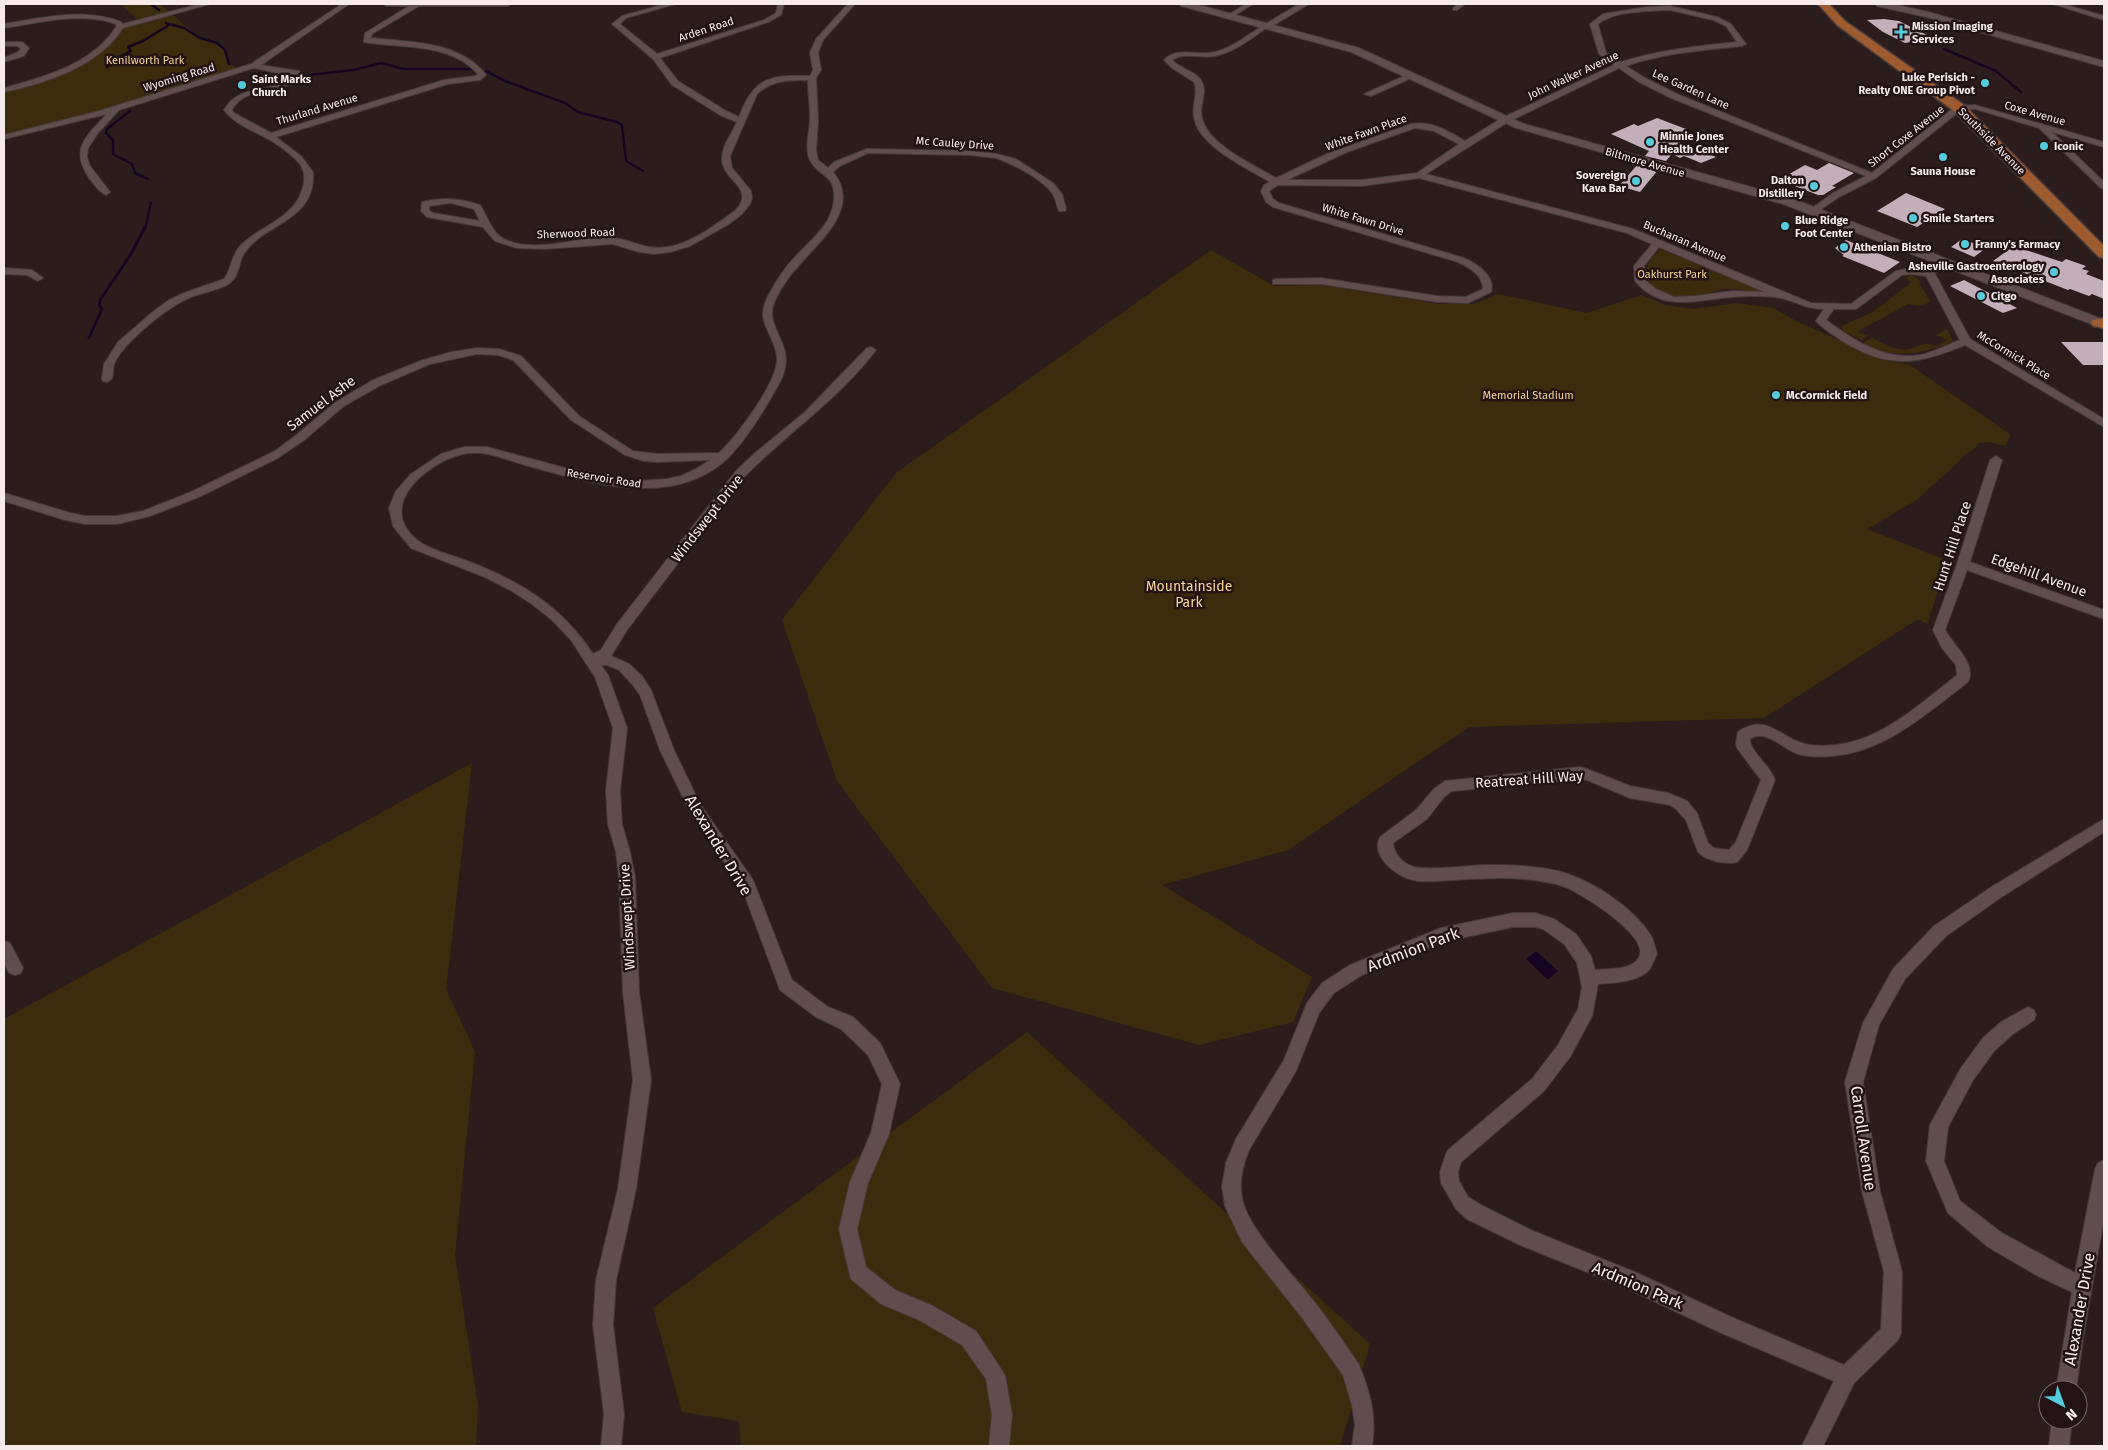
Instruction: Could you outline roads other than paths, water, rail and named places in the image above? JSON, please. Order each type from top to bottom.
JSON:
[{"type":"main road","name":"Biltmore Avenue","points":[[1185,4],[1355,50],[1505,120],[1555,136],[1787,201],[2103,324]]},
{"type":"main road","name":"Southside Avenue","points":[[1824,4],[1828,11],[1855,33],[1960,108],[2104,254]]},
{"type":"main road","points":[[1881,4],[1928,14],[2104,64]]},
{"type":"street","points":[[4,90],[47,77],[82,60],[108,42],[120,27],[206,4]]},
{"type":"street","name":"Wyoming Road","points":[[4,137],[117,108],[254,66],[346,4]]},
{"type":"street","points":[[386,4],[508,4]]},
{"type":"street","name":"Thurland Avenue","points":[[269,136],[447,82],[477,78],[482,75],[477,66],[450,52],[367,40],[369,33],[418,4]]},
{"type":"street","points":[[672,4],[624,17],[616,24],[656,57],[675,83],[723,112],[742,121]]},
{"type":"street","name":"Arden Road","points":[[656,57],[766,21],[779,14],[781,4]]},
{"type":"street","name":"Reservoir Road","points":[[592,661],[583,646],[566,626],[532,597],[512,584],[415,545],[405,537],[394,516],[395,502],[404,489],[425,467],[436,459],[464,450],[492,450],[568,474],[644,485],[690,477],[723,456],[735,444],[779,375],[782,363],[782,351],[767,318],[768,308],[794,264],[832,224],[838,202],[836,181],[818,165],[812,156],[814,121],[812,78],[817,70],[814,53],[820,39],[852,4]]},
{"type":"street","points":[[1230,16],[1250,4]]},
{"type":"street","points":[[1276,182],[1209,138],[1197,118],[1201,90],[1199,83],[1168,60],[1178,54],[1203,56],[1216,53],[1305,4]]},
{"type":"street","points":[[1455,9],[1462,4]]},
{"type":"street","points":[[2056,4],[2104,18]]},
{"type":"street","name":"Lee Garden Lane","points":[[1742,44],[1729,25],[1715,18],[1670,8],[1647,9],[1604,16],[1594,24],[1603,54],[1618,65],[1674,96],[1873,176]]},
{"type":"street","points":[[4,26],[85,17],[113,20],[118,22],[120,27]]},
{"type":"street","points":[[4,44],[19,44],[25,48],[21,54],[4,60]]},
{"type":"street","name":"John Walker Avenue","points":[[1505,120],[1618,65],[1648,56],[1675,51],[1742,44]]},
{"type":"street","points":[[254,66],[296,73],[300,77],[291,83],[246,94],[233,101],[229,107],[230,112],[235,117],[269,136]]},
{"type":"street","points":[[1368,94],[1412,76]]},
{"type":"street","name":"Sherwood Road","points":[[484,225],[481,213],[477,207],[460,200],[440,200],[425,204],[425,212],[430,215],[484,225],[503,242],[528,246],[616,241],[639,249],[659,251],[680,247],[701,238],[739,212],[746,203],[745,186],[729,171],[726,161],[728,145],[742,121],[754,92],[770,82],[788,77],[812,78]]},
{"type":"street","name":"Coxe Avenue","points":[[1960,108],[1974,107],[2104,145]]},
{"type":"street","points":[[106,192],[90,175],[84,160],[83,148],[89,136],[117,108]]},
{"type":"street","name":"Short Coxe Avenue","points":[[1814,211],[1836,195],[1873,176],[1960,108]]},
{"type":"street","name":"White Fawn Drive","points":[[1276,282],[1321,281],[1437,299],[1468,300],[1484,294],[1488,290],[1488,283],[1483,275],[1475,267],[1462,260],[1276,205],[1269,200],[1265,191],[1267,187],[1276,182],[1362,183],[1419,175],[1505,120]]},
{"type":"street","name":"White Fawn Place","points":[[1276,182],[1358,145],[1409,126],[1421,125],[1431,128],[1465,144]]},
{"type":"street","points":[[2041,126],[2104,186]]},
{"type":"street","name":"Thurland Avenue","points":[[107,379],[109,364],[122,344],[172,302],[227,281],[234,274],[236,258],[241,250],[254,238],[298,208],[308,184],[308,170],[302,162],[269,136]]},
{"type":"street","name":"Mc Cauley Drive","points":[[828,172],[837,164],[867,151],[970,153],[997,156],[1018,164],[1050,185],[1058,194],[1062,209]]},
{"type":"street","points":[[2084,168],[2104,174]]},
{"type":"street","name":"Buchanan Avenue","points":[[1419,175],[1630,231],[1782,296],[1810,306],[1853,307],[1899,273],[1912,271],[1930,274]]},
{"type":"street","points":[[1657,243],[1639,266],[1640,281],[1655,294],[1687,302],[1734,294],[1782,296]]},
{"type":"street","points":[[1930,274],[1942,260]]},
{"type":"street","points":[[4,271],[29,272],[38,278]]},
{"type":"street","name":"McCormick Place","points":[[1930,274],[1966,341],[2104,424]]},
{"type":"street","points":[[1831,307],[1821,321],[1842,338],[1883,355],[1907,359],[1930,355],[1966,341]]},
{"type":"street","name":"Samuel Ashe","points":[[4,497],[70,517],[90,520],[112,520],[157,510],[179,503],[287,448],[340,404],[376,382],[451,355],[484,350],[510,354],[517,358],[575,418],[629,453],[651,458],[723,456]]},
{"type":"street","name":"Windswept Drive","points":[[611,1446],[614,1414],[603,1325],[606,1280],[627,1189],[642,1080],[631,992],[627,877],[623,852],[615,824],[613,791],[620,728],[601,675],[592,661],[606,653],[622,627],[739,476],[758,456],[809,414],[871,350]]},
{"type":"street","name":"Hunt Hill Place","points":[[1945,640],[1939,630],[1963,564],[1996,460]]},
{"type":"street","name":"Edgehill Avenue","points":[[1963,564],[2104,615]]},
{"type":"street","name":"Reatreat Hill Way","points":[[1589,978],[1621,974],[1636,970],[1645,964],[1648,956],[1647,948],[1636,928],[1618,910],[1576,884],[1544,875],[1514,871],[1414,874],[1394,863],[1388,855],[1385,841],[1398,829],[1426,811],[1433,798],[1450,785],[1580,773],[1601,779],[1622,789],[1679,803],[1690,814],[1698,842],[1716,855],[1732,857],[1742,846],[1768,780],[1766,772],[1743,746],[1743,736],[1747,732],[1765,730],[1800,749],[1818,751],[1846,748],[1875,741],[1894,731],[1963,678],[1963,666],[1945,640]]},
{"type":"street","name":"Alexander Drive","points":[[592,661],[608,660],[624,667],[637,680],[646,694],[667,750],[695,808],[748,885],[786,985],[822,1012],[847,1023],[874,1049],[891,1084],[880,1134],[859,1182],[848,1229],[858,1272],[888,1297],[926,1313],[969,1338],[995,1375],[1002,1415],[999,1446]]},
{"type":"street","name":"Carroll Avenue","points":[[1812,1446],[1847,1376],[1891,1333],[1893,1272],[1871,1191],[1854,1082],[1871,1023],[1899,974],[1940,931],[1998,891],[2104,825]]},
{"type":"street","name":"Ardmion Park","points":[[1362,1446],[1365,1425],[1362,1405],[1351,1370],[1310,1312],[1250,1235],[1234,1206],[1231,1187],[1234,1163],[1242,1145],[1290,1064],[1313,1008],[1328,988],[1356,970],[1440,935],[1467,928],[1525,919],[1548,924],[1570,939],[1585,961],[1589,978],[1589,1000],[1586,1011],[1564,1051],[1538,1085],[1453,1157],[1449,1172],[1454,1194],[1474,1212],[1527,1238],[1630,1280],[1724,1324],[1847,1376]]},
{"type":"street","points":[[4,948],[15,968]]},
{"type":"street","points":[[2028,1016],[2007,1028],[1989,1044],[1966,1074],[1939,1125],[1935,1161],[1954,1207],[1995,1240],[2045,1269],[2083,1286]]},
{"type":"street","name":"Alexander Drive","points":[[2068,1380],[2083,1286],[2098,1234],[2104,1169]]},
{"type":"street","points":[[2059,1446],[2061,1430]]},
{"type":"waterway","points":[[151,4],[159,10]]},
{"type":"waterway","points":[[166,23],[184,28],[200,38],[217,43],[225,50],[229,64]]},
{"type":"waterway","points":[[107,67],[117,58],[131,51],[128,47],[143,41],[169,25]]},
{"type":"waterway","points":[[1944,49],[1996,71],[2021,92]]},
{"type":"waterway","points":[[309,75],[353,70],[382,63],[403,69],[471,69]]},
{"type":"waterway","points":[[486,71],[505,81],[565,103],[578,112],[622,125],[626,161],[643,171]]},
{"type":"waterway","points":[[253,75],[269,79],[289,78]]},
{"type":"waterway","points":[[130,111],[107,129],[106,133],[113,140],[113,154],[132,164],[135,173],[148,179]]},
{"type":"waterway","points":[[145,229],[151,203]]},
{"type":"waterway","points":[[89,338],[102,309],[99,305],[100,300],[131,254],[145,227]]},
{"type":"place","name":"Mission Imaging Services","points":[[1901,32]]},
{"type":"place","name":"Luke Perisich - Realty ONE Group Pivot","points":[[1985,83]]},
{"type":"place","name":"Saint Marks Church","points":[[242,85]]},
{"type":"place","name":"Minnie Jones Health Center","points":[[1650,142]]},
{"type":"place","name":"Iconic","points":[[2044,146]]},
{"type":"place","name":"Sauna House","points":[[1943,157]]},
{"type":"place","name":"Sovereign Kava Bar","points":[[1636,181]]},
{"type":"place","name":"Dalton Distillery","points":[[1814,186]]},
{"type":"place","name":"Smile Starters","points":[[1913,218]]},
{"type":"place","name":"Blue Ridge Foot Center","points":[[1785,226]]},
{"type":"place","name":"Franny's Farmacy","points":[[1965,244]]},
{"type":"place","name":"Athenian Bistro","points":[[1844,247]]},
{"type":"place","name":"Asheville Gastroenterology Associates","points":[[2054,272]]},
{"type":"place","name":"Citgo","points":[[1981,296]]},
{"type":"place","name":"McCormick Field","points":[[1776,395]]},
{"type":"park label","name":"Kenilworth Park","points":[[145,60]]},
{"type":"park label","name":"Oakhurst Park","points":[[1672,274]]},
{"type":"park label","name":"Memorial Stadium","points":[[1528,395]]},
{"type":"park label","name":"Mountainside Park","points":[[1189,594]]}]
